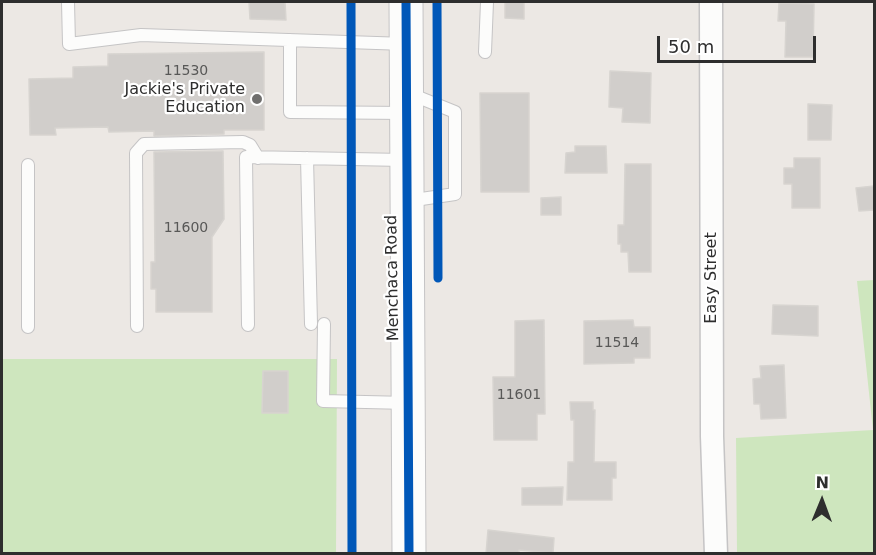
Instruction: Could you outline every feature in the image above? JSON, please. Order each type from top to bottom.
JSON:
[{"type":"main road","name":"Menchaca Road","points":[[406,2],[409,554]]},
{"type":"street","name":"Easy Street","points":[[711,2],[712,436],[716,554]]},
{"type":"lane","points":[[68,2],[69,44],[141,35],[408,44]]},
{"type":"lane","points":[[485,52],[487,2]]},
{"type":"lane","points":[[290,40],[290,112],[406,103],[455,112],[455,194],[407,201]]},
{"type":"lane","points":[[137,326],[136,153],[144,144],[243,142],[250,145],[258,158]]},
{"type":"lane","points":[[248,325],[246,157],[407,160]]},
{"type":"lane","points":[[307,158],[311,324]]},
{"type":"lane","points":[[28,165],[28,327]]},
{"type":"lane","points":[[324,324],[323,401],[409,403]]},
{"type":"green space","points":[[874,280],[874,553],[737,553],[736,438],[873,430],[857,281]]},
{"type":"green space","points":[[2,359],[337,359],[336,553],[2,554]]},
{"type":"building","points":[[249,2],[285,2],[286,20],[250,19]]},
{"type":"building","points":[[505,2],[524,2],[524,19],[505,18]]},
{"type":"building","points":[[779,3],[814,4],[813,57],[785,57],[786,21],[778,21]]},
{"type":"building","points":[[264,52],[264,130],[224,130],[224,134],[154,136],[154,131],[109,132],[108,127],[55,128],[56,135],[30,135],[29,79],[73,78],[73,67],[108,66],[108,54]]},
{"type":"building","points":[[610,71],[651,73],[650,123],[622,122],[623,108],[609,107]]},
{"type":"building","points":[[480,93],[529,93],[529,192],[481,192]]},
{"type":"building","points":[[808,104],[832,105],[831,140],[808,140]]},
{"type":"building","points":[[575,146],[606,146],[607,173],[565,173],[566,153],[575,152]]},
{"type":"building","points":[[223,151],[224,219],[212,237],[212,312],[156,312],[156,289],[151,289],[151,262],[155,262],[154,152]]},
{"type":"building","points":[[794,158],[820,158],[820,208],[792,208],[792,184],[784,184],[784,168],[794,168]]},
{"type":"building","points":[[625,164],[651,164],[651,272],[629,272],[628,252],[621,252],[621,244],[618,244],[618,225],[624,225]]},
{"type":"building","points":[[874,186],[874,210],[859,211],[856,188]]},
{"type":"building","points":[[561,197],[561,215],[541,215],[541,198]]},
{"type":"building","points":[[773,305],[818,306],[818,336],[772,334]]},
{"type":"building","points":[[544,320],[545,414],[537,414],[537,440],[494,440],[493,377],[515,377],[515,321]]},
{"type":"building","points":[[633,320],[634,327],[650,327],[650,358],[634,358],[634,363],[584,364],[584,321]]},
{"type":"building","points":[[784,365],[786,418],[761,419],[760,404],[754,404],[753,379],[761,378],[760,366]]},
{"type":"building","points":[[263,371],[288,371],[288,413],[262,413]]},
{"type":"building","points":[[570,402],[593,402],[593,410],[595,410],[594,462],[616,462],[616,478],[612,478],[612,500],[567,500],[568,462],[574,462],[574,420],[571,420]]},
{"type":"building","points":[[563,487],[562,505],[522,505],[522,488]]},
{"type":"building","points":[[488,530],[554,538],[553,553],[519,550],[519,554],[486,554]]},
{"type":"cycle path","points":[[351,2],[352,554]]},
{"type":"cycle path","points":[[406,2],[409,554]]},
{"type":"cycle path","points":[[437,2],[438,278]]},
{"type":"place","name":"Jackie's Private Education","points":[[257,99]]}]
